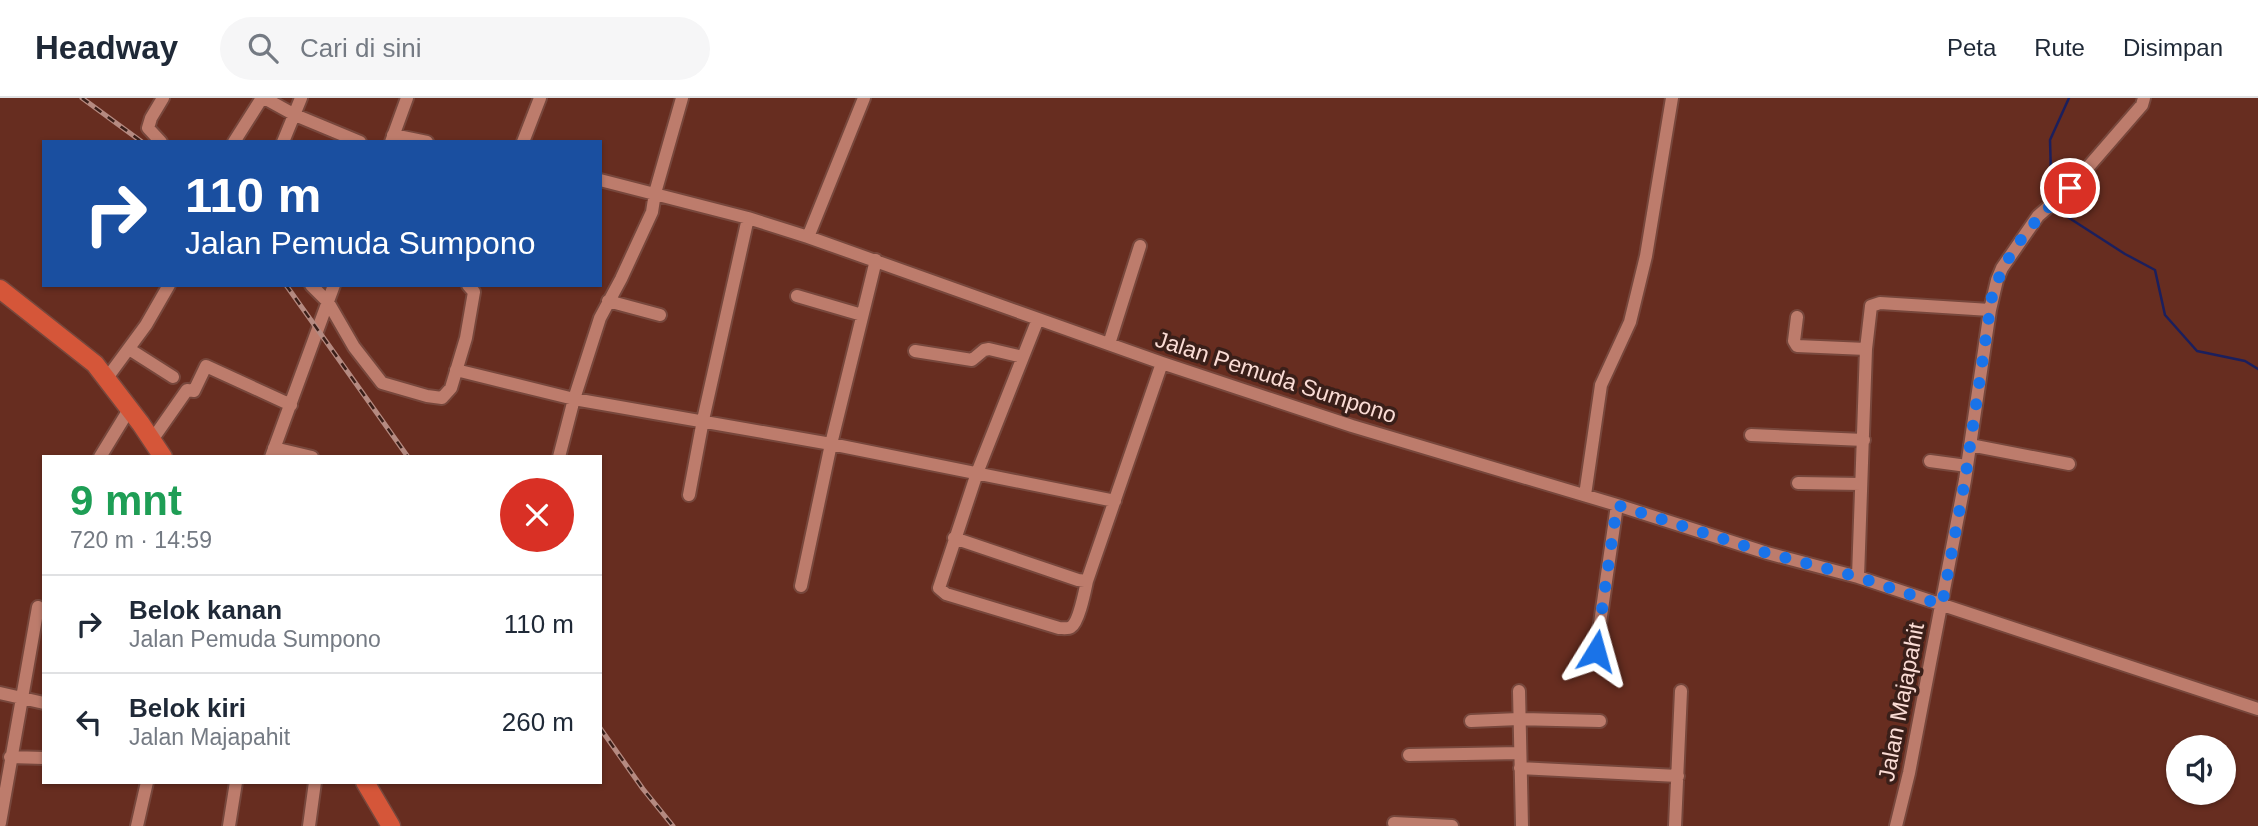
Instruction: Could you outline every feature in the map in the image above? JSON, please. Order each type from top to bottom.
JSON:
[{"type":"highway","points":[[0,289],[70,343],[107,378],[162,455]]},
{"type":"highway","points":[[366,784],[391,826]]},
{"type":"street","points":[[159,140],[148,128],[163,98]]},
{"type":"street","points":[[284,140],[301,98]]},
{"type":"street","points":[[407,98],[392,138],[410,140]]},
{"type":"street","points":[[524,140],[540,98]]},
{"type":"street","points":[[560,455],[596,329],[652,212],[682,98]]},
{"type":"street","points":[[808,237],[864,98]]},
{"type":"street","points":[[1586,495],[1601,385],[1630,322],[1647,250],[1672,98]]},
{"type":"street","name":"Jalan Majapahit","points":[[1896,826],[1908,779],[1942,605],[1967,466],[1990,310],[2002,268],[2038,216],[2070,188],[2141,105],[2144,98]]},
{"type":"street","points":[[235,140],[263,99],[355,140]]},
{"type":"street","name":"Jalan Pemuda Sumpono","points":[[602,180],[748,218],[808,237],[1162,363],[1352,426],[1586,495],[1767,553],[1858,577],[2258,709]]},
{"type":"street","points":[[689,495],[748,218]]},
{"type":"street","points":[[1109,344],[1140,246]]},
{"type":"street","points":[[801,586],[831,444],[876,260]]},
{"type":"street","points":[[107,378],[129,349],[168,287]]},
{"type":"street","points":[[313,287],[328,302],[373,374],[388,386],[442,398],[449,392],[475,298],[471,287]]},
{"type":"street","points":[[292,455],[272,453],[333,287]]},
{"type":"street","points":[[797,296],[862,315]]},
{"type":"street","points":[[608,301],[660,314]]},
{"type":"street","points":[[1858,577],[1866,349],[1871,306],[1876,303],[1990,310]]},
{"type":"street","points":[[1797,317],[1794,341],[1797,346],[1866,349]]},
{"type":"street","points":[[1038,319],[954,538],[939,585],[939,590],[946,594],[1059,628],[1073,626],[1162,363]]},
{"type":"street","points":[[129,349],[173,377]]},
{"type":"street","points":[[915,351],[972,360],[989,349],[1023,357]]},
{"type":"street","points":[[152,440],[187,390],[196,390],[206,366],[291,405]]},
{"type":"street","points":[[456,370],[574,399],[831,444],[1115,501]]},
{"type":"street","points":[[101,455],[130,408]]},
{"type":"street","points":[[1751,435],[1864,440]]},
{"type":"street","points":[[1970,444],[2069,464]]},
{"type":"street","points":[[1930,461],[1967,466]]},
{"type":"street","points":[[1798,483],[1861,484]]},
{"type":"street","points":[[1596,651],[1617,505]]},
{"type":"street","points":[[954,538],[1087,581]]},
{"type":"street","points":[[0,822],[38,607]]},
{"type":"street","points":[[1519,691],[1522,826]]},
{"type":"street","points":[[1675,826],[1681,691]]},
{"type":"street","points":[[0,694],[42,703]]},
{"type":"street","points":[[1471,722],[1519,719],[1600,721]]},
{"type":"street","points":[[1409,755],[1520,753]]},
{"type":"street","points":[[10,757],[42,758]]},
{"type":"street","points":[[1520,768],[1678,776]]},
{"type":"street","points":[[137,826],[147,784]]},
{"type":"street","points":[[229,826],[236,784]]},
{"type":"street","points":[[309,826],[315,784]]},
{"type":"street","points":[[1394,823],[1452,826]]},
{"type":"waterway","points":[[2057,195],[2051,175],[2050,140],[2069,98]]},
{"type":"waterway","points":[[2060,204],[2063,214],[2155,270],[2165,315],[2197,351],[2245,361],[2258,369]]},
{"type":"railway","points":[[82,98],[139,140]]},
{"type":"railway","points":[[287,287],[407,455]]},
{"type":"railway","points":[[602,731],[673,826]]},
{"type":"route","points":[[1596,651],[1617,505],[1942,605],[1965,480],[1992,296],[2002,268],[2038,216],[2070,188]]}]
